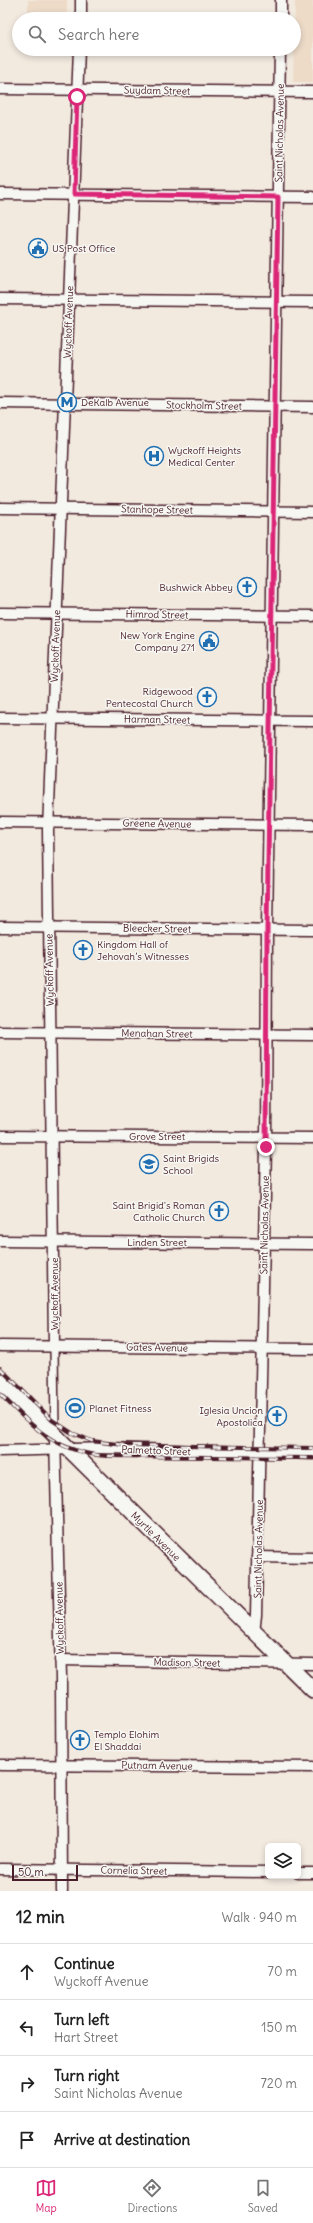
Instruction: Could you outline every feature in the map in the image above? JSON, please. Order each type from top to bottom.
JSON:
[{"type":"main road","name":"Myrtle Avenue","points":[[0,1381],[60,1445],[313,1690]]},
{"type":"street","points":[[80,12],[81,0]]},
{"type":"street","points":[[281,0],[281,12]]},
{"type":"street","name":"Wyckoff Avenue","points":[[62,1891],[60,1445],[54,1346],[54,1241],[48,926],[48,822],[79,56]]},
{"type":"street","name":"Saint Nicholas Avenue","points":[[254,1633],[258,1557],[266,1137],[267,930],[280,56]]},
{"type":"street","name":"Suydam Street","points":[[0,90],[78,89],[313,92]]},
{"type":"street","points":[[0,194],[313,197]]},
{"type":"street","points":[[0,299],[69,298],[313,302]]},
{"type":"street","name":"Stockholm Street","points":[[0,403],[313,407]]},
{"type":"street","name":"Stanhope Street","points":[[0,508],[313,512]]},
{"type":"street","name":"Himrod Street","points":[[0,613],[313,616]]},
{"type":"street","name":"Harman Street","points":[[0,718],[52,717],[313,721]]},
{"type":"street","name":"Greene Avenue","points":[[0,822],[313,825]]},
{"type":"street","name":"Bleecker Street","points":[[0,927],[48,926],[313,930]]},
{"type":"street","name":"Menahan Street","points":[[0,1032],[50,1031],[313,1035]]},
{"type":"street","name":"Grove Street","points":[[0,1136],[313,1138]]},
{"type":"street","name":"Linden Street","points":[[0,1241],[313,1244]]},
{"type":"street","name":"Gates Avenue","points":[[0,1346],[313,1349]]},
{"type":"street","name":"Palmetto Street","points":[[0,1451],[60,1445],[260,1454],[313,1454]]},
{"type":"street","points":[[258,1557],[313,1558]]},
{"type":"street","name":"Madison Street","points":[[60,1660],[313,1664]]},
{"type":"street","name":"Putnam Avenue","points":[[0,1765],[62,1764],[313,1767]]},
{"type":"street","name":"Cornelia Street","points":[[0,1869],[265,1872]]},
{"type":"street","points":[[301,1873],[313,1873]]},
{"type":"shaded area","points":[[28,0],[67,0],[67,12],[28,12]]},
{"type":"shaded area","points":[[295,0],[313,0],[313,82],[293,82],[294,56],[301,56],[301,12],[295,12]]},
{"type":"railway","points":[[0,1368],[52,1420],[72,1433],[92,1441],[124,1445],[313,1448]]},
{"type":"railway","points":[[0,1394],[24,1418],[48,1437],[74,1450],[89,1454],[107,1456],[313,1458]]},
{"type":"place","name":"US Post Office","points":[[38,248]]},
{"type":"place","name":"DeKalb Avenue","points":[[67,402]]},
{"type":"place","name":"Wyckoff Heights Medical Center","points":[[154,456]]},
{"type":"place","name":"Bushwick Abbey","points":[[247,587]]},
{"type":"place","name":"New York Engine Company 271","points":[[209,641]]},
{"type":"place","name":"Ridgewood Pentecostal Church","points":[[207,697]]},
{"type":"place","name":"Kingdom Hall of Jehovah’s Witnesses","points":[[83,950]]},
{"type":"place","name":"Saint Brigids School","points":[[149,1164]]},
{"type":"place","name":"Saint Brigid's Roman Catholic Church","points":[[219,1211]]},
{"type":"place","name":"Planet Fitness","points":[[75,1408]]},
{"type":"place","name":"Iglesia Uncion Apostolica","points":[[277,1416]]},
{"type":"place","name":"Templo Elohim El Shaddai","points":[[80,1740]]},
{"type":"route","points":[[77,97],[74,194],[278,197],[267,930],[266,1147]]}]
